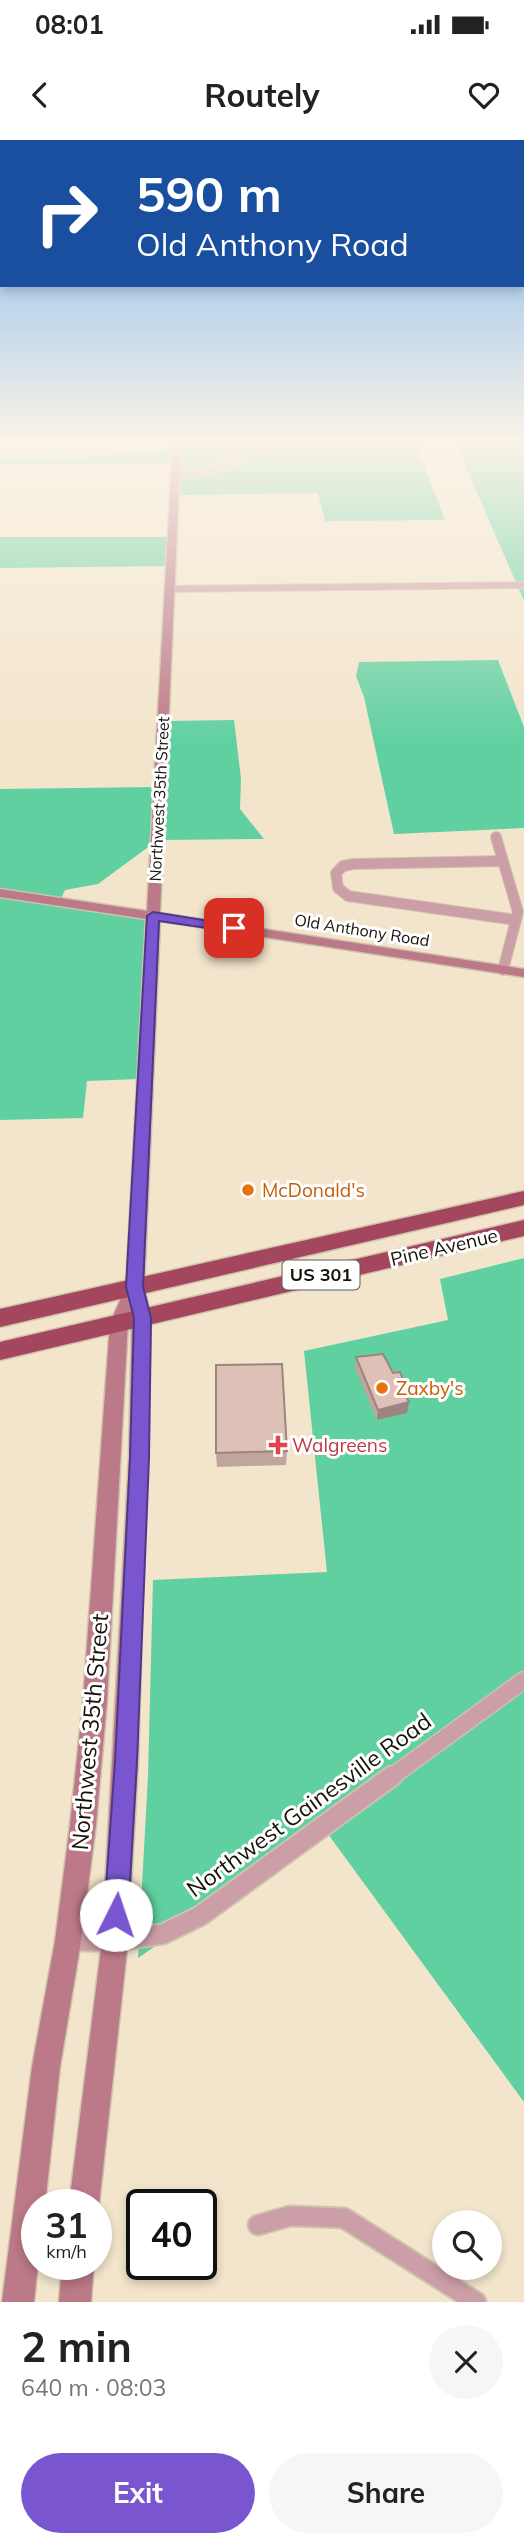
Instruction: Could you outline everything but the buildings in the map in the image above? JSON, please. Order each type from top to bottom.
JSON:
[{"type":"highway","name":"Pine Avenue","points":[[135,1287],[524,1198]]},
{"type":"highway","name":"Pine Avenue","points":[[119,1323],[524,1228]]},
{"type":"highway","name":"US 301","points":[[0,1318],[135,1287]]},
{"type":"highway","name":"US 301","points":[[0,1351],[119,1323]]},
{"type":"street","name":"Northwest 35th Street","points":[[86,2189],[115,1941],[127,1734],[142,1318],[135,1287],[172,542]]},
{"type":"street","points":[[170,589],[524,585]]},
{"type":"street","points":[[496,837],[517,903],[516,920],[503,970]]},
{"type":"street","points":[[503,860],[353,864],[338,869],[338,888],[348,897],[516,920]]},
{"type":"street","name":"Old Anthony Road","points":[[0,893],[524,973]]},
{"type":"street","name":"Northwest 35th Street","points":[[18,2302],[46,2067],[68,1941],[83,1825],[95,1701],[119,1323],[135,1287]]},
{"type":"street","name":"Northwest Gainesville Road","points":[[68,1941],[115,1941],[163,1934],[200,1916],[524,1680]]},
{"type":"street","points":[[258,2225],[290,2216],[344,2218],[476,2302]]},
{"type":"street","points":[[75,2302],[77,2280]]},
{"type":"green space","points":[[0,542],[168,542],[167,566],[0,568]]},
{"type":"green space","points":[[498,542],[524,542],[524,601]]},
{"type":"green space","points":[[498,660],[524,727],[524,828],[394,834],[364,697],[356,676],[359,662]]},
{"type":"green space","points":[[234,720],[241,779],[240,809],[264,839],[162,840],[168,721]]},
{"type":"green space","points":[[154,787],[151,845],[98,884],[65,890],[61,899],[0,890],[0,789]]},
{"type":"green space","points":[[0,896],[146,918],[138,1079],[87,1081],[83,1118],[0,1120]]},
{"type":"green space","points":[[524,1258],[524,2102],[325,1830],[138,1958],[148,1776],[153,1580],[327,1572],[304,1351],[448,1320],[440,1279]]},
{"type":"place","name":"McDonald's","points":[[248,1190]]},
{"type":"place","name":"Zaxby's","points":[[382,1388]]},
{"type":"place","name":"Walgreens","points":[[278,1445]]},
{"type":"route","points":[[116,1915],[126,1761],[139,1458],[142,1318],[135,1287],[153,916],[234,928]]}]
